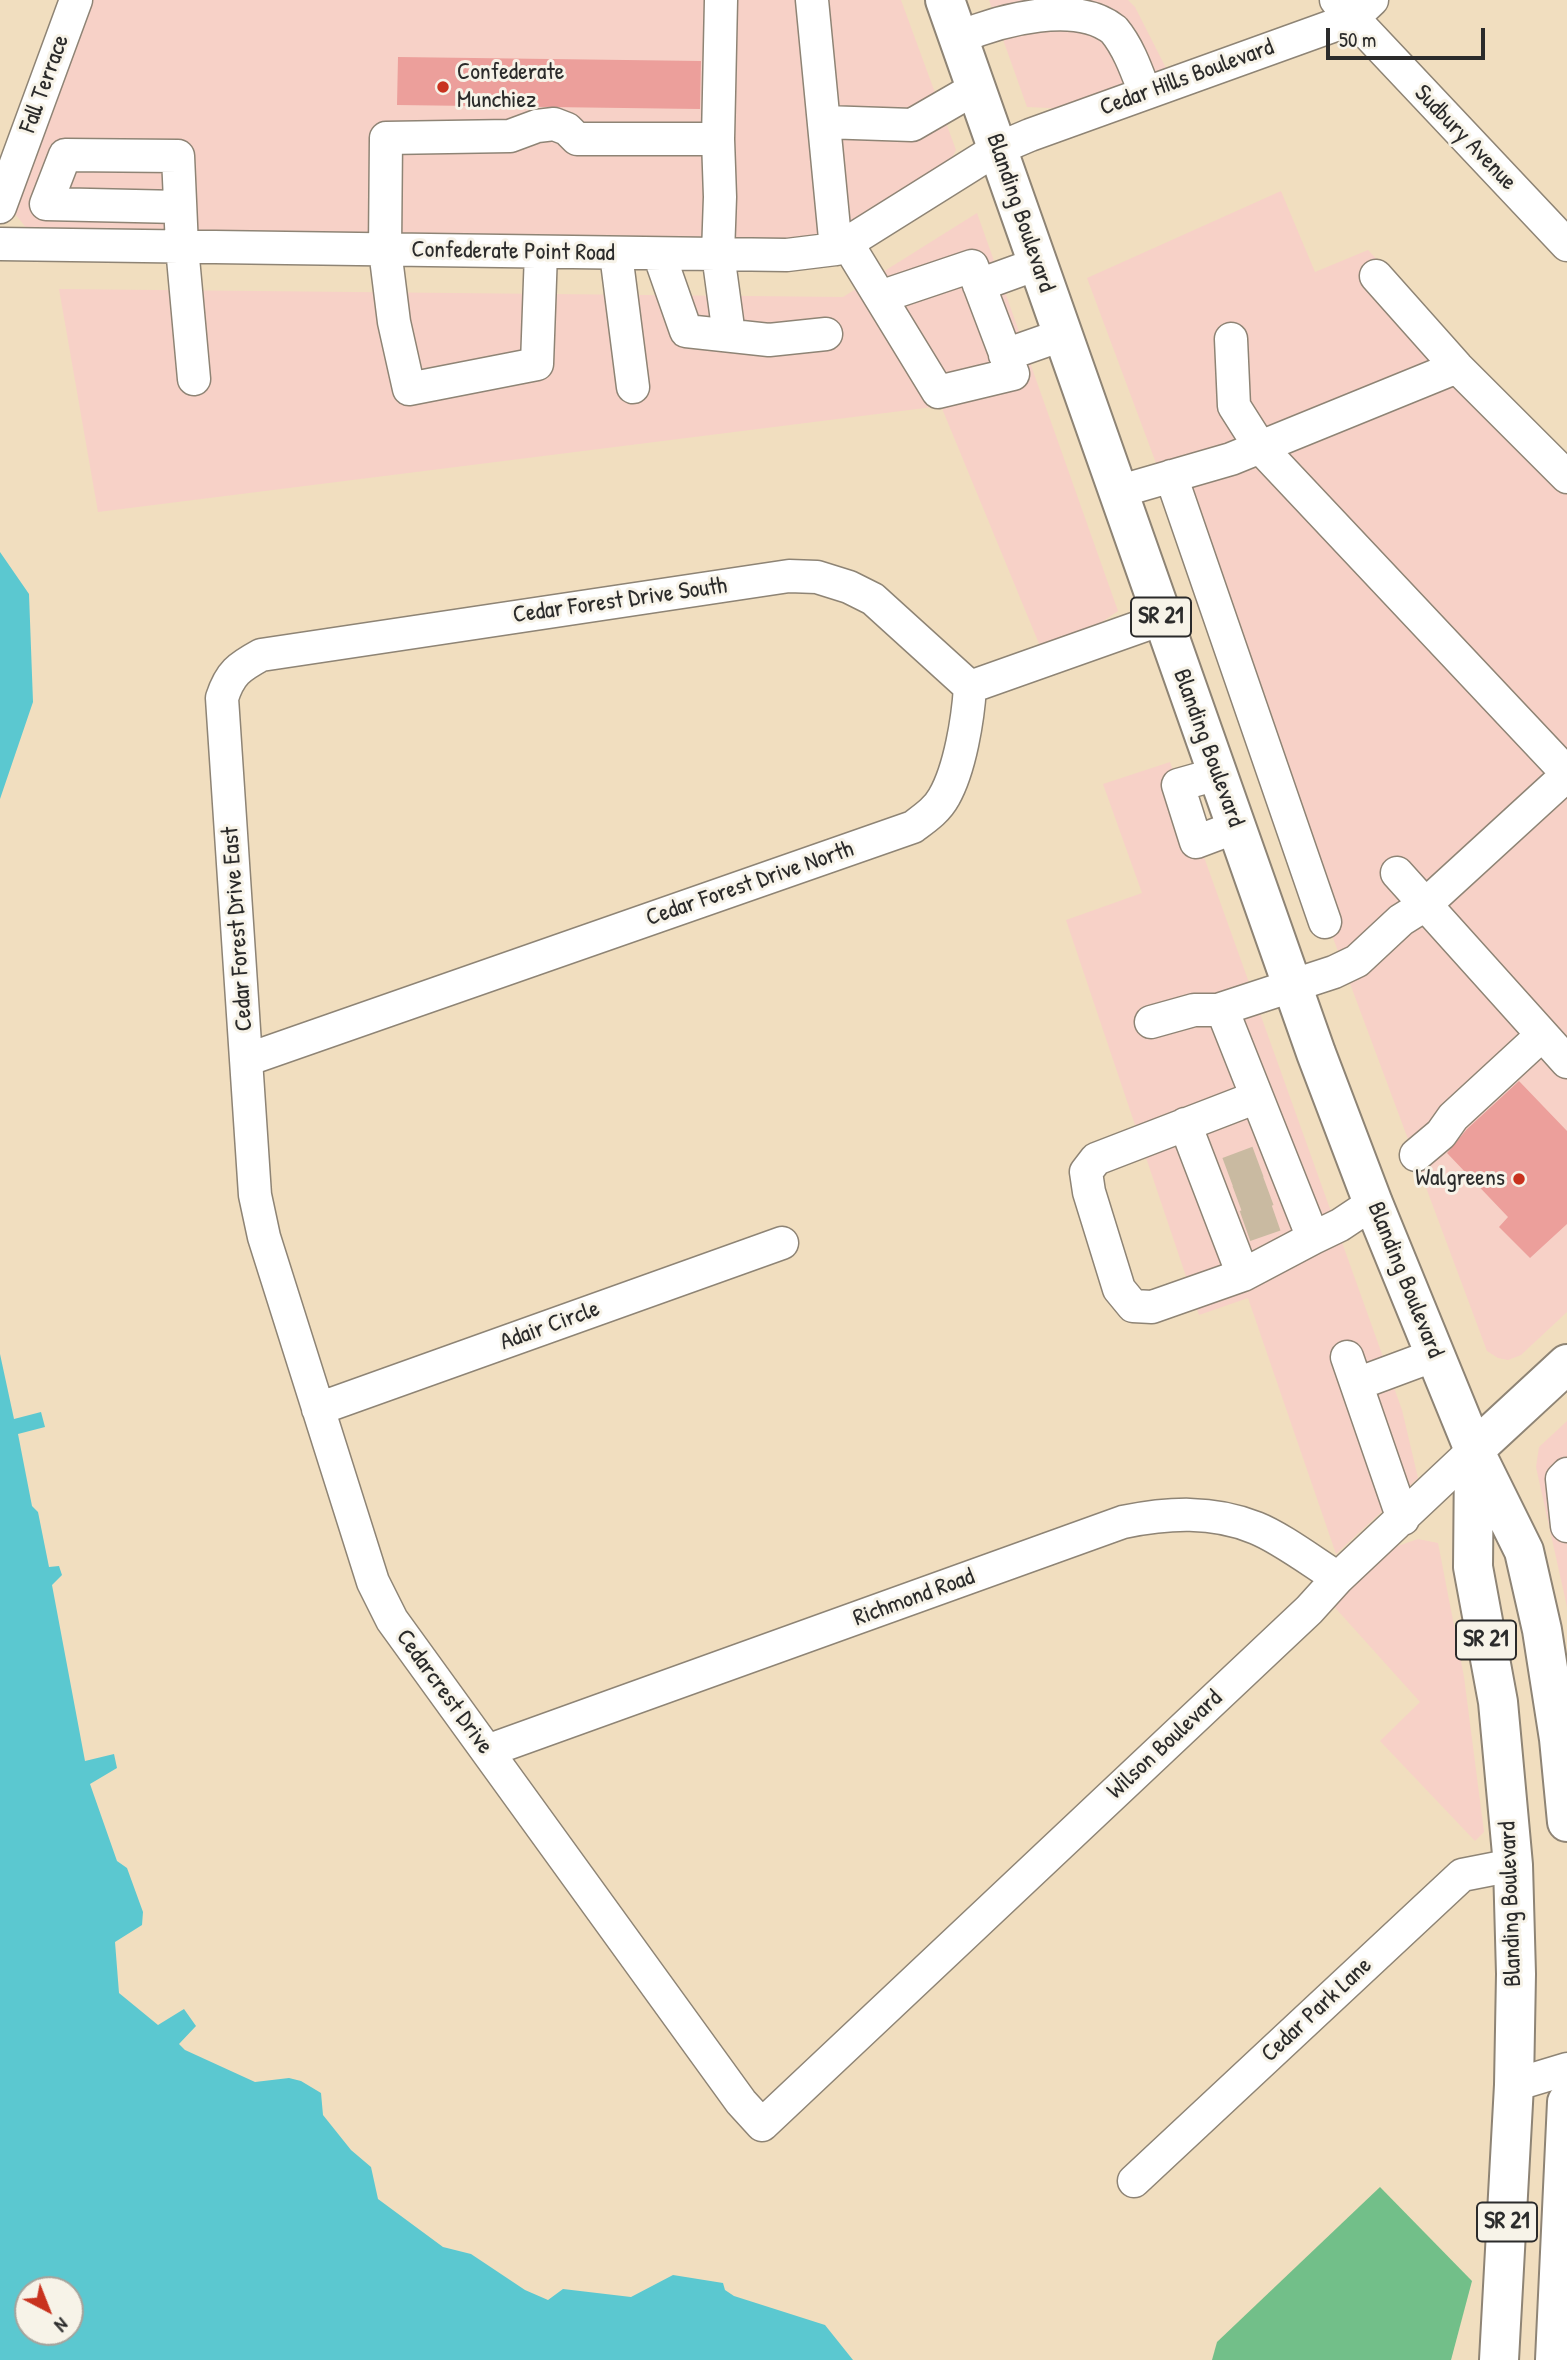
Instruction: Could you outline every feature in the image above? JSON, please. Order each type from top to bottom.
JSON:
[{"type":"main road","name":"Blanding Boulevard","points":[[945,0],[1217,774],[1373,1203],[1474,1450],[1524,1551],[1555,1640],[1567,1822]]},
{"type":"main road","name":"Wilson Boulevard","points":[[1474,1450],[1567,1364]]},
{"type":"main road","name":"Blanding Boulevard","points":[[1474,1450],[1473,1567],[1498,1702],[1513,1865],[1516,1974],[1514,2085],[1499,2360]]},
{"type":"main road","name":"SR 21","points":[[1555,2360],[1567,2102]]},
{"type":"street","name":"Fall Terrace","points":[[0,207],[76,0]]},
{"type":"street","points":[[722,0],[718,254],[729,335]]},
{"type":"street","points":[[812,0],[824,122],[842,246],[880,297],[938,392],[1013,374],[972,266],[880,297]]},
{"type":"street","points":[[958,38],[991,23],[1024,13],[1065,6],[1091,10],[1114,29],[1131,58],[1145,93]]},
{"type":"street","name":"Cedar Hills Boulevard","points":[[997,149],[1145,93],[1353,6]]},
{"type":"street","name":"Sudbury Avenue","points":[[1353,6],[1567,245]]},
{"type":"street","points":[[824,122],[912,125],[976,88]]},
{"type":"street","points":[[541,252],[537,364],[409,389],[394,322],[385,250],[386,138],[510,136],[537,126],[554,124],[567,129],[578,139],[718,139]]},
{"type":"street","name":"Confederate Point Road","points":[[0,244],[787,255],[842,246],[997,149]]},
{"type":"street","points":[[20,153],[178,156],[179,207],[194,379]]},
{"type":"street","points":[[65,155],[46,204],[179,207]]},
{"type":"street","points":[[616,254],[633,387]]},
{"type":"street","points":[[659,254],[686,331],[769,340],[825,334]]},
{"type":"street","points":[[979,285],[1038,264]]},
{"type":"street","points":[[1376,276],[1457,367],[1567,477]]},
{"type":"street","points":[[1005,355],[1062,335]]},
{"type":"street","points":[[1151,1022],[1194,1010],[1222,1009],[1293,987],[1356,961],[1401,920],[1425,905],[1567,774],[1260,447],[1234,406],[1231,339]]},
{"type":"street","points":[[1117,492],[1231,458],[1457,367]]},
{"type":"street","points":[[1171,476],[1325,922]]},
{"type":"street","name":"Cedar Forest Drive South","points":[[237,668],[261,655],[789,576],[817,577],[849,587],[873,599],[970,687]]},
{"type":"street","points":[[970,687],[1162,619]]},
{"type":"street","name":"Cedar Forest Drive East","points":[[237,668],[222,698],[255,1195]]},
{"type":"street","name":"Cedar Forest Drive North","points":[[246,1060],[913,827],[931,815],[944,799],[951,782],[968,718],[970,687]]},
{"type":"street","points":[[1397,873],[1567,1062]]},
{"type":"street","points":[[1222,1009],[1257,1097],[1282,1183],[1313,1238]]},
{"type":"street","points":[[1416,1155],[1542,1035]]},
{"type":"street","points":[[1257,1097],[1096,1159],[1086,1172],[1089,1192],[1119,1289],[1133,1306],[1152,1307],[1242,1275],[1340,1225],[1373,1203]]},
{"type":"street","points":[[1185,1124],[1227,1204],[1242,1275]]},
{"type":"street","name":"Cedarcrest Drive","points":[[255,1195],[264,1237],[373,1582],[392,1620],[741,2102],[762,2125]]},
{"type":"street","name":"Adair Circle","points":[[318,1409],[782,1243]]},
{"type":"street","points":[[1403,1519],[1352,1370],[1435,1355]]},
{"type":"street","name":"Wilson Boulevard","points":[[762,2125],[1309,1610],[1338,1578],[1474,1450]]},
{"type":"street","points":[[1567,1474],[1562,1479],[1567,1526]]},
{"type":"street","name":"Richmond Road","points":[[486,1751],[1110,1527],[1156,1515],[1187,1514],[1227,1518],[1257,1528],[1338,1578]]},
{"type":"street","name":"Cedar Park Lane","points":[[1134,2181],[1462,1875],[1513,1865]]},
{"type":"street","points":[[1514,2085],[1567,2068]]},
{"type":"shaded area","points":[[87,0],[901,0],[956,150],[950,162],[828,236],[703,242],[28,230],[15,214]]},
{"type":"shaded area","points":[[989,0],[1128,0],[1135,7],[1167,70],[1070,109],[1027,107]]},
{"type":"shaded area","points":[[1281,191],[1315,272],[1368,250],[1567,462],[1567,1312],[1521,1355],[1508,1360],[1498,1358],[1487,1351],[1087,278]]},
{"type":"shaded area","points":[[977,213],[1118,611],[1083,635],[1042,651],[941,406],[98,512],[59,289],[843,297]]},
{"type":"shaded area","points":[[1170,762],[1402,1410],[1418,1478],[1336,1554],[1248,1298],[1199,1315],[1066,920],[1142,893],[1103,784]]},
{"type":"shaded area","points":[[1567,1421],[1567,1607],[1536,1467],[1539,1447]]},
{"type":"shaded area","points":[[1418,1539],[1438,1543],[1464,1677],[1484,1832],[1475,1841],[1380,1741],[1420,1702],[1330,1602],[1389,1549]]},
{"type":"green space","points":[[1380,2187],[1472,2281],[1451,2360],[1212,2360],[1217,2342]]},
{"type":"water","points":[[0,552],[29,594],[33,702],[0,799]]},
{"type":"water","points":[[0,1354],[14,1419],[41,1412],[45,1427],[18,1434],[32,1506],[38,1512],[49,1567],[59,1566],[62,1575],[52,1585],[85,1761],[114,1754],[117,1768],[90,1784],[117,1861],[127,1868],[143,1912],[142,1925],[115,1942],[119,1993],[158,2025],[184,2009],[196,2026],[179,2044],[185,2050],[255,2082],[289,2078],[301,2081],[321,2093],[323,2115],[351,2150],[371,2167],[378,2199],[443,2247],[471,2254],[525,2290],[548,2300],[563,2289],[631,2297],[673,2275],[723,2283],[725,2290],[734,2296],[825,2325],[853,2360],[0,2360]]},
{"type":"building","points":[[398,57],[701,61],[700,109],[397,105]]},
{"type":"building","name":"Walgreens","points":[[1519,1081],[1567,1131],[1567,1224],[1530,1258],[1499,1227],[1508,1217],[1447,1153],[1467,1129]]},
{"type":"tunnel","points":[[1228,1173],[1263,1160]]},
{"type":"tunnel","points":[[1238,1201],[1276,1187]]},
{"type":"tunnel","points":[[1245,1226],[1285,1212]]},
{"type":"place","name":"Confederate Munchiez","points":[[443,87]]},
{"type":"place","name":"Walgreens","points":[[1519,1179]]}]
